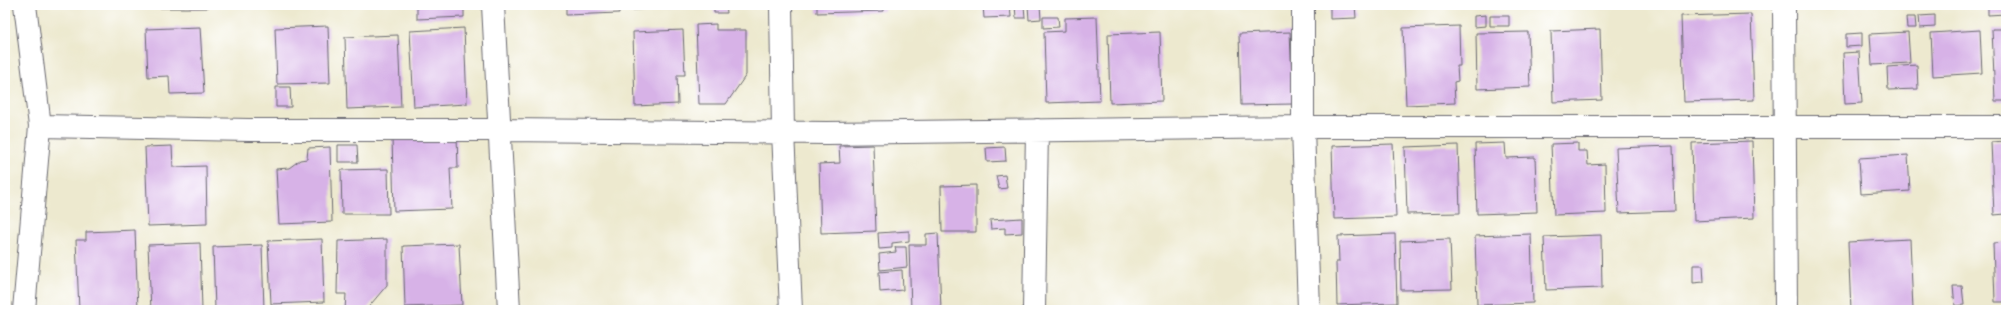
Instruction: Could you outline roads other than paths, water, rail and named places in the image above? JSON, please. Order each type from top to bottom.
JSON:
[{"type":"street","points":[[24,310],[40,126],[25,5]]},
{"type":"street","points":[[493,5],[510,310]]},
{"type":"street","points":[[781,5],[783,132],[791,310]]},
{"type":"street","points":[[1303,5],[1303,126],[1309,310]]},
{"type":"street","points":[[1784,5],[1786,310]]},
{"type":"street","points":[[40,126],[249,130],[783,132],[1303,126],[2006,127]]},
{"type":"street","points":[[1034,310],[1037,130]]}]
